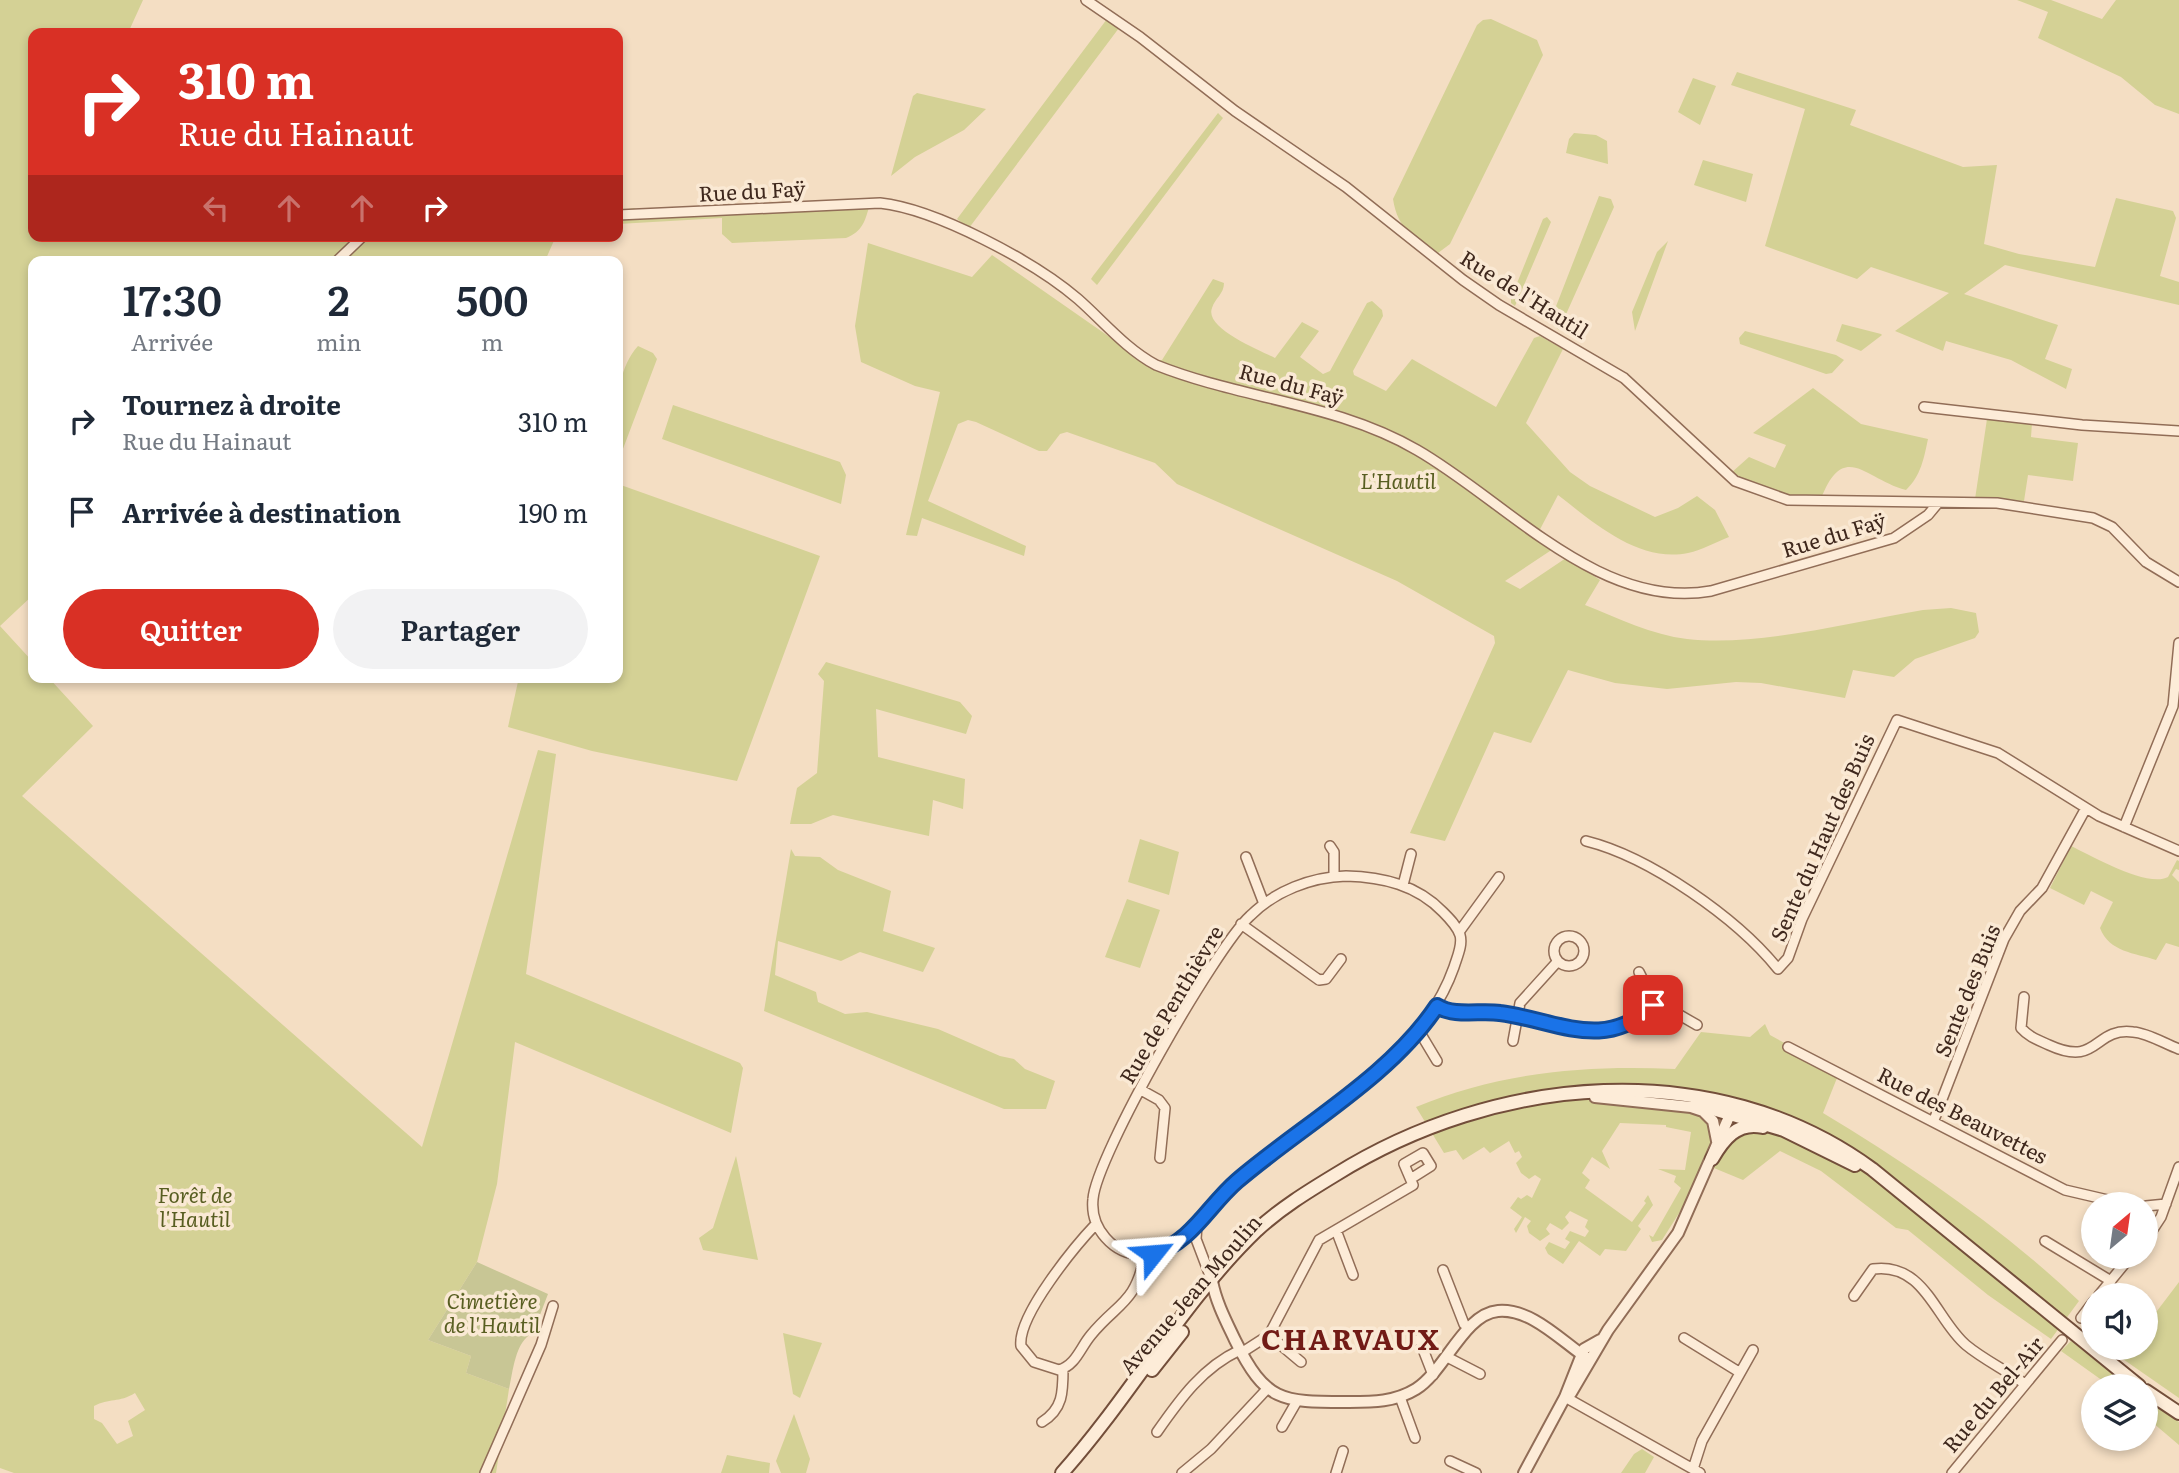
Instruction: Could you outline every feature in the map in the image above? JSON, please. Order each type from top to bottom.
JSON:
[{"type":"main road","points":[[1333,1176],[1378,1149],[1426,1127],[1475,1111],[1536,1098],[1591,1091],[1668,1092],[1745,1106],[1808,1130],[1856,1157],[2124,1374]]},
{"type":"main road","points":[[1536,1098],[1666,1100],[1730,1112],[1801,1137],[1868,1172],[1907,1199]]},
{"type":"main road","points":[[1712,1159],[1730,1134],[1746,1126],[1757,1125],[1801,1141],[1868,1172]]},
{"type":"main road","name":"Avenue Jean Moulin","points":[[1068,1473],[1256,1231],[1302,1194],[1333,1176]]},
{"type":"main road","name":"Avenue Jean Moulin","points":[[1062,1473],[1213,1286],[1293,1209],[1333,1176]]},
{"type":"main road","points":[[2158,1399],[2179,1413]]},
{"type":"street","name":"Rue de l'Hautil","points":[[1086,0],[1140,37],[1235,111],[1346,187],[1463,280],[1499,305],[1624,378],[1735,481],[1788,500],[1997,503],[2098,520],[2112,527],[2150,565],[2179,582]]},
{"type":"street","name":"Rue du Faÿ","points":[[623,215],[880,204],[911,211],[980,239],[1035,268],[1063,286],[1138,354],[1156,365],[1363,423],[1417,450],[1600,573],[1659,592],[1694,594],[1711,591],[1888,541],[1928,515],[1938,503]]},
{"type":"street","points":[[342,256],[357,242]]},
{"type":"street","points":[[1924,407],[2082,425],[2179,431]]},
{"type":"street","points":[[2124,827],[2173,706],[2179,643]]},
{"type":"street","name":"Sente du Haut des Buis","points":[[1586,841],[1602,845],[1687,887],[1767,954],[1778,969],[1788,958],[1802,919],[1897,720],[1998,753],[2086,808]]},
{"type":"street","points":[[2086,808],[2179,851]]},
{"type":"street","name":"Sente des Buis","points":[[1934,1121],[2004,939],[2021,911],[2042,888],[2086,808]]},
{"type":"street","points":[[1330,846],[1334,852],[1334,877]]},
{"type":"street","points":[[1403,885],[1411,854]]},
{"type":"street","points":[[1246,857],[1264,904]]},
{"type":"street","name":"Rue de Penthièvre","points":[[1096,1224],[1092,1202],[1097,1179],[1114,1139],[1219,954],[1241,925],[1264,904],[1297,886],[1334,877],[1380,878],[1403,885],[1432,902],[1459,932]]},
{"type":"street","points":[[1191,1241],[1197,1225],[1236,1182],[1384,1066],[1419,1031],[1437,1006],[1460,949],[1459,932],[1499,877]]},
{"type":"street","points":[[1241,925],[1319,980],[1326,979],[1341,959]]},
{"type":"street","points":[[1513,1041],[1516,1016],[1523,997],[1558,961]]},
{"type":"street","points":[[1639,972],[1655,1004]]},
{"type":"street","points":[[2024,997],[2021,1028],[2028,1035],[2068,1054],[2078,1055],[2108,1037],[2134,1031],[2179,1049]]},
{"type":"street","points":[[1437,1006],[1448,1012],[1516,1016],[1561,1027],[1610,1029],[1639,1018],[1655,1004]]},
{"type":"street","points":[[1655,1004],[1664,1006],[1697,1025]]},
{"type":"street","points":[[1419,1031],[1437,1061]]},
{"type":"street","name":"Rue des Beauvettes","points":[[1788,1046],[2065,1190],[2081,1194]]},
{"type":"street","points":[[1141,1090],[1159,1100],[1166,1108],[1160,1158]]},
{"type":"street","points":[[1595,1097],[1698,1109],[1713,1121],[1717,1142]]},
{"type":"street","points":[[1524,1473],[1565,1397],[1571,1393],[1585,1353],[1602,1338],[1678,1233],[1730,1112],[1737,1108],[1808,1130]]},
{"type":"street","points":[[2158,1219],[2176,1188],[2179,1167]]},
{"type":"street","points":[[1157,1432],[1186,1392],[1214,1363],[1241,1352],[1269,1335],[1319,1240],[1413,1185],[1412,1178]]},
{"type":"street","points":[[2158,1205],[2166,1205]]},
{"type":"street","points":[[1145,1255],[1139,1277],[1127,1301],[1091,1335],[1074,1361],[1063,1369],[1049,1370],[1034,1362],[1024,1352],[1020,1339],[1059,1266],[1096,1224],[1113,1245],[1126,1252],[1145,1255],[1191,1241]]},
{"type":"street","points":[[1336,1230],[1353,1275]]},
{"type":"street","points":[[1191,1241],[1200,1254],[1241,1352],[1255,1378],[1267,1389],[1297,1401],[1380,1401],[1400,1397],[1433,1375],[1469,1328],[1487,1313],[1513,1311],[1585,1353]]},
{"type":"street","points":[[2045,1241],[2110,1281],[2120,1269]]},
{"type":"street","points":[[1854,1296],[1873,1269],[1884,1269],[1906,1276],[1938,1305],[1965,1344],[2025,1384]]},
{"type":"street","points":[[1443,1270],[1464,1324],[1469,1328]]},
{"type":"street","points":[[485,1473],[510,1410],[541,1345],[553,1306]]},
{"type":"street","points":[[1269,1335],[1301,1362]]},
{"type":"street","points":[[1684,1338],[1740,1372]]},
{"type":"street","points":[[1419,1339],[1433,1375]]},
{"type":"street","name":"Rue du Bel-Air","points":[[1952,1473],[2062,1340]]},
{"type":"street","points":[[1565,1397],[1696,1471],[1702,1441],[1753,1350]]},
{"type":"street","points":[[1447,1357],[1480,1374]]},
{"type":"street","points":[[1042,1422],[1052,1416],[1060,1405],[1063,1369]]},
{"type":"street","points":[[1182,1473],[1202,1458],[1267,1389]]},
{"type":"street","points":[[1400,1397],[1415,1438]]},
{"type":"street","points":[[1282,1427],[1297,1401]]},
{"type":"street","points":[[1336,1473],[1343,1451]]},
{"type":"street","points":[[1450,1461],[1476,1473]]},
{"type":"green space","points":[[0,0],[143,0],[130,28],[28,28],[28,242],[553,242],[547,256],[28,256],[28,600],[0,626]]},
{"type":"green space","points":[[2017,0],[2051,0],[2102,19],[2116,0],[2179,0],[2179,114],[2155,105],[2121,77],[2038,38],[2048,12]]},
{"type":"green space","points":[[1107,19],[1119,28],[969,228],[957,219]]},
{"type":"green space","points":[[1491,19],[1537,40],[1543,55],[1450,244],[1438,253],[1403,226],[1393,199],[1477,25],[1483,20]]},
{"type":"green space","points":[[1737,72],[1856,110],[1850,125],[1963,167],[1997,165],[1984,244],[2019,254],[2095,267],[2116,198],[2173,211],[2176,218],[2160,276],[2179,282],[2179,305],[2005,265],[1964,294],[2058,325],[2045,359],[2072,369],[2066,389],[2011,360],[1946,341],[1943,351],[1895,331],[1949,293],[1871,267],[1857,279],[1765,246],[1805,109],[1731,85]]},
{"type":"green space","points":[[1693,78],[1716,86],[1700,125],[1678,112]]},
{"type":"green space","points":[[917,93],[986,109],[964,130],[915,157],[891,176],[913,96]]},
{"type":"green space","points":[[1218,113],[1223,118],[1097,285],[1091,279],[1093,276]]},
{"type":"green space","points":[[1574,133],[1596,135],[1607,141],[1608,164],[1566,153],[1569,139]]},
{"type":"green space","points":[[1703,160],[1753,174],[1746,202],[1694,185]]},
{"type":"green space","points":[[1599,196],[1611,199],[1614,207],[1559,330],[1551,323],[1553,314]]},
{"type":"green space","points":[[870,204],[862,225],[846,238],[732,243],[722,234],[722,218],[623,224],[623,210],[634,208],[641,212]]},
{"type":"green space","points":[[1547,217],[1551,222],[1515,306],[1511,303],[1511,298],[1543,219]]},
{"type":"green space","points":[[1668,241],[1635,331],[1632,312],[1657,252]]},
{"type":"green space","name":"L'Hautil","points":[[868,243],[972,277],[992,255],[1144,361],[1162,360],[1213,279],[1224,283],[1223,290],[1212,308],[1212,316],[1224,330],[1234,338],[1275,358],[1302,322],[1319,331],[1300,357],[1323,374],[1330,371],[1367,303],[1372,301],[1382,310],[1383,316],[1353,371],[1354,375],[1386,391],[1412,359],[1496,407],[1534,338],[1540,336],[1563,349],[1526,423],[1570,472],[1590,486],[1655,517],[1678,508],[1697,496],[1715,510],[1729,537],[1688,553],[1670,555],[1652,552],[1618,538],[1558,495],[1536,537],[1553,549],[1505,581],[1520,589],[1566,558],[1600,580],[1585,605],[1648,630],[1687,639],[1715,641],[1774,637],[1923,610],[1951,608],[1976,613],[1979,632],[1975,638],[1915,659],[1894,677],[1853,670],[1845,698],[1761,683],[1736,682],[1667,689],[1615,683],[1568,670],[1531,743],[1494,732],[1445,841],[1410,833],[1495,643],[1494,636],[1397,581],[1177,484],[1155,463],[1067,432],[1060,434],[1047,451],[1039,451],[976,422],[968,420],[958,424],[928,501],[1026,546],[1024,556],[922,518],[917,536],[906,535],[940,392],[915,386],[861,362],[855,326]]},
{"type":"green space","points":[[1842,324],[1882,335],[1861,351],[1836,341]]},
{"type":"green space","points":[[1745,331],[1836,355],[1844,360],[1832,373],[1826,374],[1740,344],[1739,338]]},
{"type":"green space","points":[[638,346],[653,353],[657,359],[623,449],[623,372]]},
{"type":"green space","points":[[1813,388],[1861,424],[1928,439],[1918,473],[1906,490],[1857,468],[1847,467],[1838,471],[1821,499],[1755,490],[1731,473],[1749,457],[1775,468],[1786,445],[1753,433]]},
{"type":"green space","points":[[673,405],[840,462],[846,475],[841,504],[662,439]]},
{"type":"green space","points":[[1987,419],[2032,423],[2031,437],[2078,443],[2073,481],[2028,475],[2024,501],[1975,499]]},
{"type":"green space","points":[[623,486],[820,556],[737,781],[592,751],[508,727],[518,683],[623,683]]},
{"type":"green space","name":"Forêt de l'Hautil","points":[[0,626],[28,657],[28,683],[54,683],[93,726],[22,796],[422,1147],[538,750],[556,754],[526,974],[740,1063],[743,1068],[731,1133],[515,1042],[497,1184],[477,1262],[428,1340],[471,1356],[466,1373],[509,1389],[496,1473],[14,1473],[0,1468]],"holes":[[[135,1393],[145,1410],[128,1421],[133,1436],[117,1444],[102,1423],[94,1419],[94,1406]]]},
{"type":"green space","points":[[826,662],[960,702],[972,716],[966,734],[876,709],[878,757],[965,779],[963,809],[933,800],[929,836],[833,815],[811,824],[790,824],[797,788],[817,773],[824,681],[818,674]]},
{"type":"green space","points":[[1140,839],[1179,852],[1169,895],[1128,882]]},
{"type":"green space","points":[[2071,846],[2134,875],[2147,878],[2168,877],[2177,860],[2179,861],[2179,870],[2176,869],[2172,875],[2179,882],[2179,947],[2166,943],[2156,960],[2116,947],[2100,928],[2113,902],[2091,891],[2084,905],[2050,888]]},
{"type":"green space","points":[[791,849],[795,856],[820,857],[838,870],[891,891],[883,931],[935,948],[923,972],[860,952],[841,961],[778,941],[775,975],[816,992],[818,1002],[845,1014],[867,1012],[938,1029],[1000,1056],[1014,1059],[1025,1069],[1055,1081],[1046,1109],[1004,1109],[764,1011]]},
{"type":"green space","points":[[1127,899],[1160,910],[1140,968],[1105,957]]},
{"type":"green space","points":[[1765,1024],[1770,1035],[1839,1073],[1823,1113],[1956,1200],[2050,1274],[2079,1301],[2051,1339],[1988,1295],[1908,1230],[1896,1228],[1821,1171],[1780,1151],[1743,1180],[1709,1166],[1662,1240],[1652,1242],[1649,1235],[1653,1237],[1681,1188],[1674,1182],[1676,1176],[1658,1169],[1685,1170],[1691,1132],[1666,1125],[1620,1123],[1602,1151],[1610,1169],[1592,1157],[1582,1173],[1590,1180],[1585,1188],[1632,1222],[1646,1203],[1644,1201],[1648,1195],[1653,1205],[1638,1226],[1641,1229],[1626,1251],[1605,1249],[1600,1256],[1579,1241],[1563,1264],[1548,1254],[1545,1248],[1549,1242],[1565,1249],[1570,1242],[1565,1239],[1570,1231],[1585,1237],[1589,1231],[1585,1227],[1588,1220],[1570,1211],[1565,1217],[1569,1223],[1562,1230],[1550,1223],[1546,1229],[1550,1234],[1540,1241],[1529,1233],[1527,1226],[1531,1221],[1525,1217],[1516,1233],[1514,1229],[1522,1217],[1510,1208],[1518,1197],[1521,1199],[1527,1195],[1532,1198],[1541,1179],[1535,1175],[1529,1179],[1521,1173],[1516,1163],[1522,1157],[1519,1151],[1515,1153],[1509,1141],[1490,1153],[1484,1147],[1463,1160],[1456,1150],[1444,1153],[1416,1107],[1479,1086],[1543,1073],[1609,1068],[1675,1069],[1701,1032],[1750,1037]]},
{"type":"green space","points":[[736,1156],[758,1260],[703,1250],[699,1238],[713,1228]]},
{"type":"green space","name":"Cimetière de l'Hautil","points":[[477,1262],[548,1294],[533,1333],[522,1343],[519,1350],[509,1389],[466,1373],[471,1356],[428,1340]]},
{"type":"green space","points":[[2179,1282],[2179,1398],[2158,1383],[2158,1374],[2144,1374],[2124,1360],[2158,1360],[2158,1310]]},
{"type":"green space","points":[[783,1333],[822,1343],[800,1398],[793,1394]]},
{"type":"green space","points":[[2071,1341],[2081,1349],[2081,1360],[2095,1360],[2112,1374],[2093,1374],[2061,1351]]},
{"type":"green space","points":[[2158,1408],[2179,1422],[2179,1445],[2158,1427]]},
{"type":"green space","points":[[794,1414],[810,1459],[806,1473],[781,1473],[776,1461]]},
{"type":"green space","points":[[1642,1449],[1654,1457],[1645,1473],[1621,1473],[1634,1454]]},
{"type":"green space","points":[[727,1455],[770,1463],[769,1473],[721,1473]]},
{"type":"district","name":"CHARVAUX","points":[[1351,1340]]},
{"type":"route","points":[[1153,1254],[1182,1239],[1236,1182],[1384,1066],[1419,1031],[1437,1006],[1448,1012],[1496,1012],[1561,1027],[1599,1030],[1629,1024],[1653,1005]]}]
